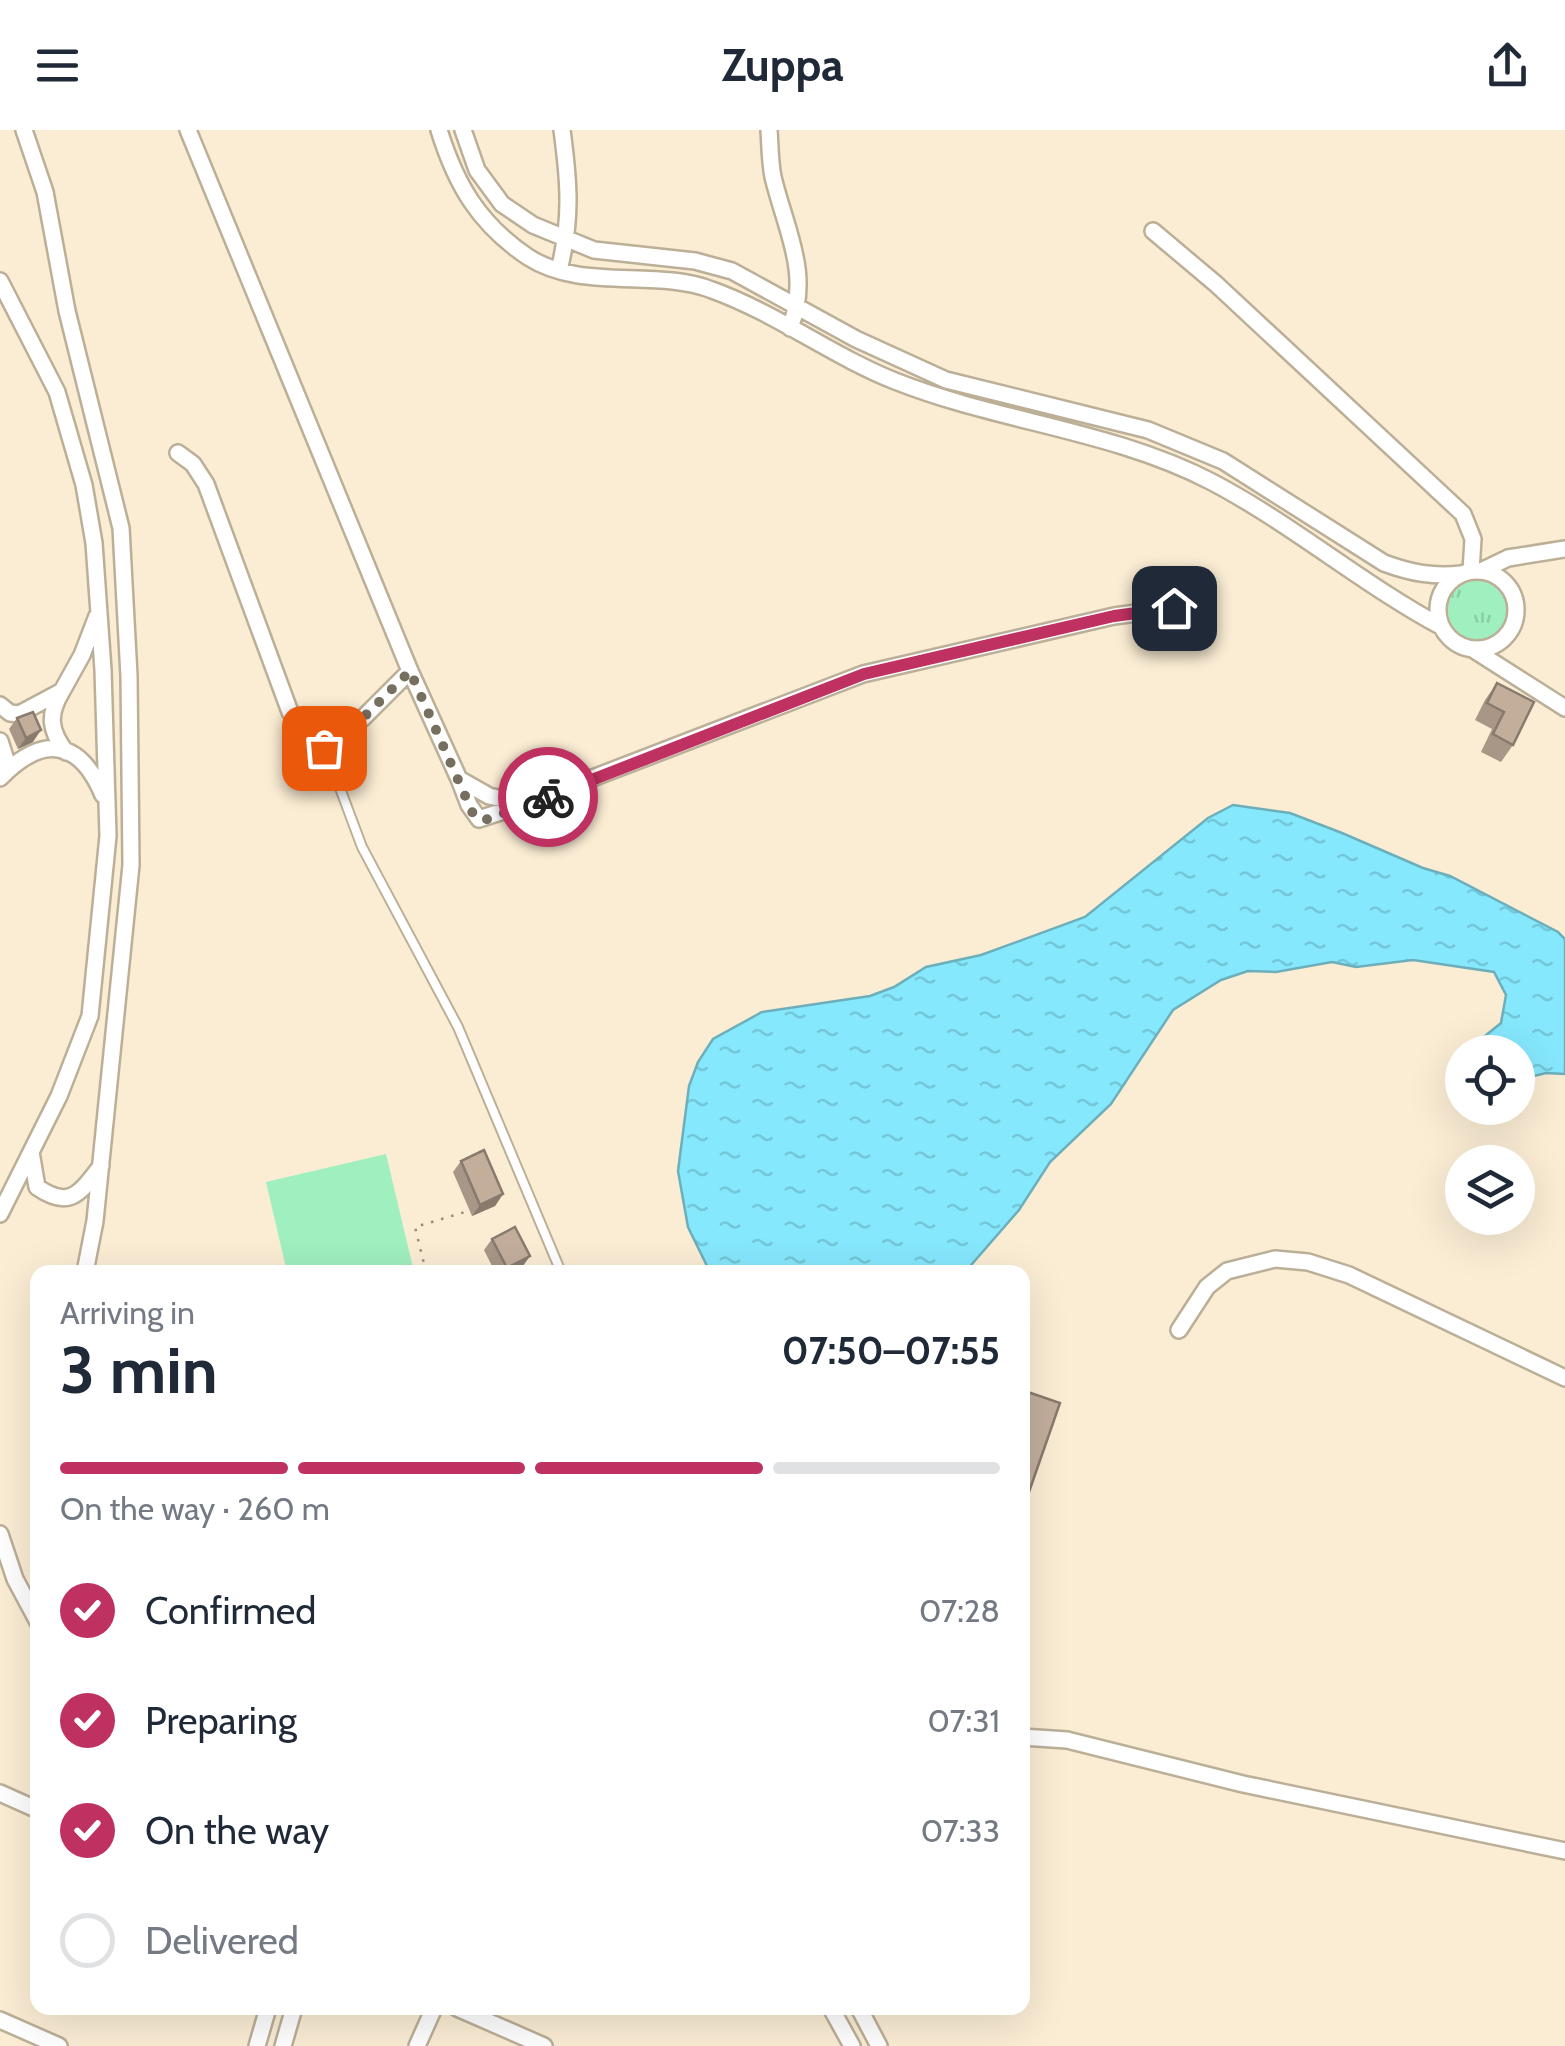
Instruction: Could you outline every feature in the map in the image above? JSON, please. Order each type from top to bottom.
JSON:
[{"type":"street","points":[[24,130],[45,192],[67,310],[120,528],[129,676],[131,865],[102,1166],[86,1265]]},
{"type":"street","points":[[188,130],[410,671],[469,805],[479,819],[864,674],[1114,616],[1174,608]]},
{"type":"street","points":[[440,130],[467,199],[494,229],[530,259],[558,270],[681,280],[714,290],[894,381],[1094,436],[1150,454],[1210,480],[1442,628],[1455,643],[1474,650],[1565,708]]},
{"type":"street","points":[[463,130],[477,170],[502,204],[533,225],[594,250],[695,261],[732,271],[856,339],[946,380],[1148,430],[1223,461],[1384,564],[1438,576],[1471,572],[1500,578],[1516,604],[1510,633],[1484,649],[1474,650]]},
{"type":"street","points":[[558,270],[570,204],[562,130]]},
{"type":"street","points":[[769,130],[772,172],[797,262],[798,305],[790,328]]},
{"type":"street","points":[[1153,231],[1216,284],[1463,514],[1473,539],[1471,572]]},
{"type":"street","points":[[0,282],[57,392],[84,485],[94,543],[108,804],[90,1016],[59,1096],[0,1214]]},
{"type":"street","points":[[178,453],[194,464],[206,484],[290,712],[310,744],[324,748],[363,718],[410,671]]},
{"type":"street","points":[[1442,628],[1438,617],[1440,596],[1452,580],[1508,558],[1565,548]]},
{"type":"street","points":[[66,752],[51,726],[51,714],[99,612]]},
{"type":"street","points":[[0,723],[62,691]]},
{"type":"street","points":[[0,705],[19,714]]},
{"type":"street","points":[[0,742],[6,760],[0,778]]},
{"type":"street","points":[[0,778],[31,752],[55,748],[86,763],[108,804]]},
{"type":"street","points":[[459,779],[489,796],[525,804]]},
{"type":"street","points":[[30,1148],[37,1187],[52,1198],[66,1199],[80,1192],[102,1166]]},
{"type":"street","points":[[1179,1330],[1207,1286],[1226,1271],[1275,1259],[1308,1262],[1349,1275],[1565,1378]]},
{"type":"street","points":[[0,1534],[15,1579],[30,1607]]},
{"type":"street","points":[[1030,1738],[1068,1740],[1243,1784],[1565,1851]]},
{"type":"street","points":[[0,1793],[30,1806]]},
{"type":"street","points":[[257,2046],[266,2015]]},
{"type":"street","points":[[284,2046],[292,2015]]},
{"type":"street","points":[[416,2046],[431,2015]]},
{"type":"street","points":[[472,2015],[544,2046]]},
{"type":"street","points":[[835,2015],[852,2046]]},
{"type":"street","points":[[863,2015],[879,2046]]},
{"type":"street","points":[[0,2020],[59,2046]]},
{"type":"lane","points":[[324,748],[362,847],[458,1027],[557,1265]]},
{"type":"path","points":[[424,1265],[416,1228],[464,1212]]},
{"type":"green space","points":[[1478,580],[1499,589],[1508,610],[1499,631],[1478,640],[1457,631],[1448,610],[1457,589]]},
{"type":"green space","points":[[386,1154],[412,1265],[285,1265],[266,1182]]},
{"type":"water","points":[[1233,805],[1290,813],[1450,876],[1558,932],[1565,939],[1565,1074],[1535,1076],[1535,1035],[1486,1035],[1501,1023],[1506,995],[1494,972],[1413,960],[1356,967],[1332,962],[1276,972],[1248,971],[1221,980],[1173,1010],[1111,1104],[1050,1162],[1019,1210],[971,1265],[707,1265],[688,1227],[678,1171],[689,1086],[713,1039],[762,1012],[870,996],[894,987],[926,967],[981,955],[1085,917],[1208,818]]},
{"type":"building","points":[[1497,683],[1534,702],[1513,745],[1493,734],[1504,712],[1487,703]]},
{"type":"building","points":[[33,712],[41,730],[26,738],[17,718]]},
{"type":"building","points":[[484,1150],[503,1194],[480,1205],[461,1161]]},
{"type":"building","points":[[515,1227],[530,1256],[505,1265],[492,1239]]},
{"type":"building","points":[[1030,1393],[1060,1403],[1030,1489]]},
{"type":"way so far","points":[[324,748],[363,718],[410,671],[474,816],[485,820],[548,797]]},
{"type":"route","points":[[548,797],[864,674],[1114,616],[1174,608]]}]
